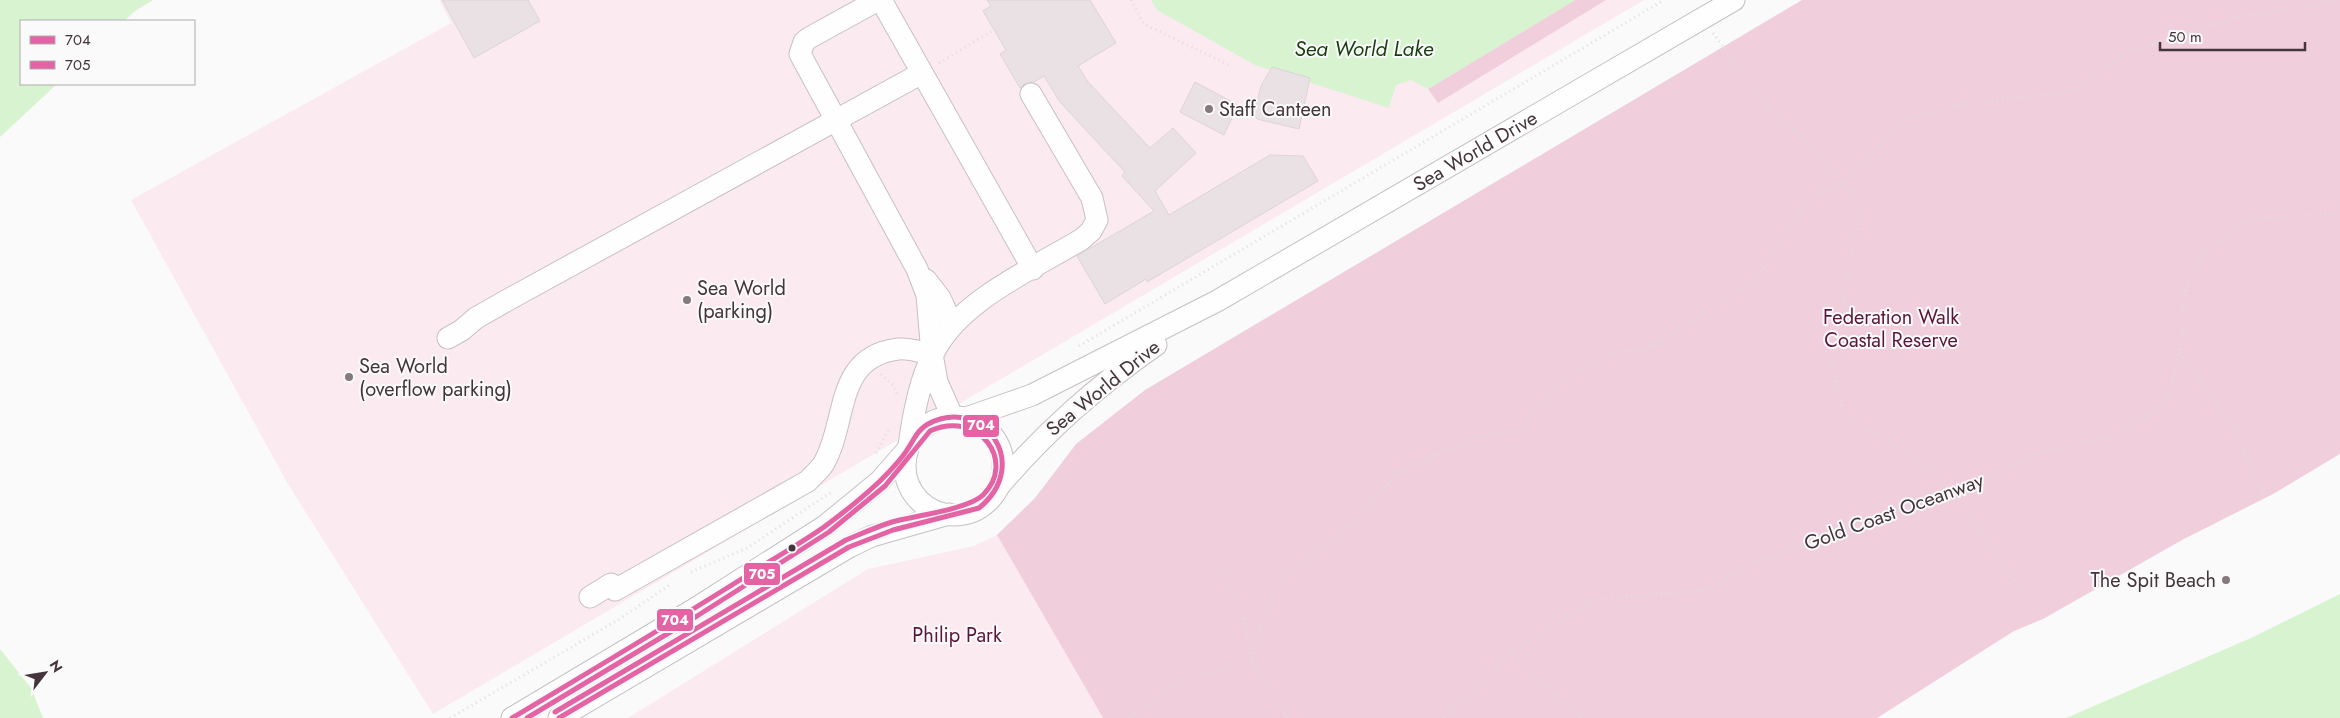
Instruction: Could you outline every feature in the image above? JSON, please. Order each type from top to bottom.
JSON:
[{"type":"street","points":[[959,417],[937,382],[932,354],[927,295],[917,269],[803,62],[800,54],[802,47],[809,38],[879,0],[930,68],[1033,269]]},
{"type":"street","name":"Sea World Drive","points":[[959,417],[1032,395],[1217,301],[1734,0]]},
{"type":"street","points":[[448,338],[476,318],[513,297],[930,68]]},
{"type":"street","points":[[949,514],[928,507],[912,490],[906,476],[908,448],[906,407],[932,354],[952,324],[988,295],[1082,239],[1091,231],[1097,220],[1092,198],[1030,94]]},
{"type":"street","points":[[917,269],[940,298],[952,324]]},
{"type":"street","name":"Sea World Drive","points":[[999,486],[1035,444],[1083,399],[1217,301]]},
{"type":"street","points":[[590,597],[611,584],[615,590],[808,481],[823,464],[852,376],[863,363],[881,353],[900,348],[932,354]]},
{"type":"street","points":[[512,718],[693,610],[825,526],[880,481],[908,448],[916,434],[938,418],[959,417],[979,423],[990,432],[998,444],[1003,472],[999,486],[990,499],[979,508],[964,514],[949,514],[872,536],[849,547],[559,718]]},
{"type":"path","points":[[1131,0],[1144,24],[1231,66]]},
{"type":"path","points":[[1077,348],[1664,0]]},
{"type":"path","points":[[1250,660],[1275,586],[1356,521],[1395,475],[1448,449],[1484,436],[1520,430],[1561,381],[1621,351],[1656,345],[1755,280],[1773,255],[1783,234],[1806,202],[1823,190],[1844,184],[1903,121],[1966,103],[2072,91],[2128,52],[2242,16],[2335,0]]},
{"type":"path","points":[[1702,19],[1768,108],[1804,138],[1855,197],[1858,226],[1830,359],[1842,405],[1850,419],[1926,465],[1950,491],[2044,619]]},
{"type":"path","points":[[930,68],[994,30]]},
{"type":"path","name":"Gold Coast Oceanway","points":[[1444,718],[1492,672],[1510,651],[1540,635],[1594,599],[1707,590],[1746,566],[1950,491],[1970,489],[2035,454],[2115,435],[2150,415],[2170,395],[2183,335],[2182,309],[2186,289],[2201,256],[2249,219],[2340,212]]},
{"type":"path","points":[[2179,352],[2234,427],[2265,498]]},
{"type":"path","points":[[872,460],[906,407],[894,386],[881,373]]},
{"type":"path","points":[[689,573],[747,548],[840,487]]},
{"type":"path","points":[[1220,569],[1243,611],[1250,660],[1287,718]]},
{"type":"path","points":[[450,718],[618,620],[673,582]]},
{"type":"path","points":[[1510,651],[1545,686],[1576,711],[1581,718]]},
{"type":"path","points":[[1130,718],[1179,683],[1250,660]]},
{"type":"green space","points":[[439,0],[1644,0],[433,714],[288,484],[131,200],[451,23]]},
{"type":"green space","points":[[1575,0],[1606,0],[1438,103],[1428,89]]},
{"type":"green space","name":"Federation Walk Coastal Reserve","points":[[1802,0],[2340,0],[2340,454],[2273,494],[2182,540],[2043,619],[2014,631],[1877,718],[1103,718],[997,535],[1035,498],[1076,444],[1145,390]]},
{"type":"green space","name":"Philip Park","points":[[997,535],[1103,718],[628,718],[868,569],[974,546]]},
{"type":"water","points":[[0,0],[153,0],[135,11],[125,20],[20,20],[20,85],[56,85],[0,137]]},
{"type":"water","name":"Sea World Lake","points":[[1151,0],[1575,0],[1428,89],[1411,80],[1396,85],[1389,108],[1255,65],[1157,10]]},
{"type":"water","points":[[2340,594],[2340,718],[2066,718],[2251,638]]},
{"type":"water","points":[[0,649],[31,688],[43,718],[0,718]]},
{"type":"building","points":[[442,0],[528,0],[540,21],[474,58]]},
{"type":"building","points":[[987,0],[1090,0],[1116,43],[1078,66],[1088,82],[1150,148],[1173,128],[1196,153],[1155,191],[1169,215],[1270,155],[1303,156],[1318,181],[1147,282],[1146,279],[1105,304],[1077,256],[1154,211],[1122,176],[1125,172],[1060,102],[1044,76],[1034,82],[1025,83],[1020,88],[1000,54],[1006,50],[983,11],[991,6]]},
{"type":"building","points":[[1272,67],[1310,78],[1299,129],[1257,119],[1254,113],[1261,86]]},
{"type":"building","name":"Staff Canteen","points":[[1195,82],[1238,105],[1224,135],[1180,112]]},
{"type":"transit line","name":"704","points":[[512,718],[692,610],[824,527],[853,505],[891,470],[924,426],[948,417],[967,419],[983,426],[994,439],[1001,454],[1002,472],[995,491],[979,508],[893,530],[849,547],[559,718]]},
{"type":"transit line","name":"705","points":[[527,718],[697,616],[829,532],[885,486],[930,431],[948,426],[964,427],[977,433],[988,442],[994,454],[996,468],[992,482],[983,495],[976,500],[941,512],[892,522],[846,540],[555,712]]},
{"type":"place","name":"Staff Canteen","points":[[1209,109]]},
{"type":"place","name":"Sea World (parking)","points":[[687,300]]},
{"type":"place","name":"Sea World (overflow parking)","points":[[349,377]]},
{"type":"place","name":"The Spit Beach","points":[[2226,580]]}]
